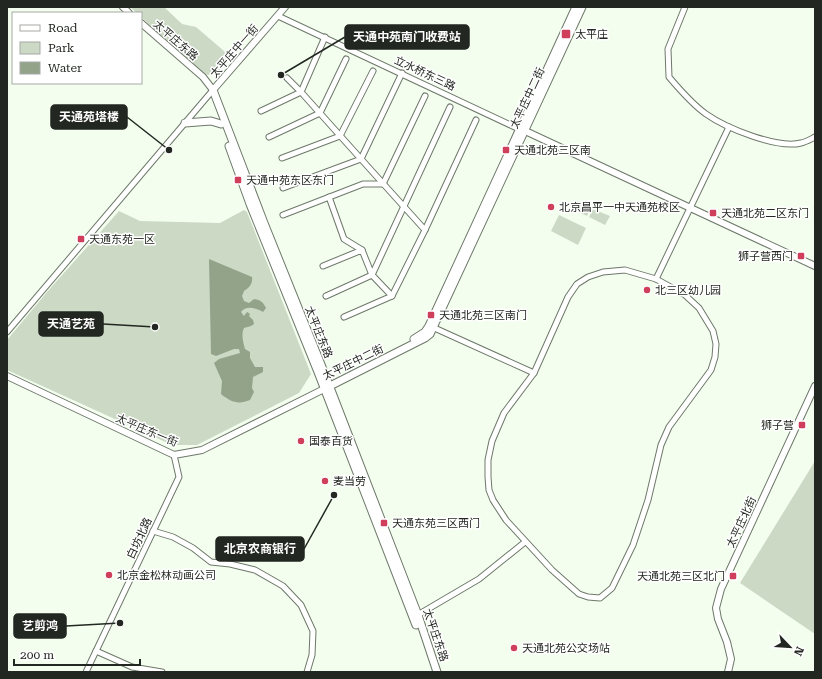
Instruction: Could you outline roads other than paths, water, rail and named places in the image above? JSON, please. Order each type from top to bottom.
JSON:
[{"type":"main road","name":"太平庄中二街","points":[[327,386],[425,338],[430,334],[431,327],[522,130],[576,7]]},
{"type":"main road","name":"太平庄中二街","points":[[522,130],[582,7]]},
{"type":"main road","name":"太平庄东路","points":[[213,90],[214,104],[250,204],[327,386]]},
{"type":"main road","name":"太平庄东路","points":[[213,90],[437,672]]},
{"type":"main road","points":[[185,123],[210,121],[221,124]]},
{"type":"main road","name":"太平庄东路","points":[[416,616],[433,672]]},
{"type":"street","name":"太平庄中一街","points":[[213,90],[285,7]]},
{"type":"street","points":[[685,7],[668,49],[669,77],[686,96],[706,114],[729,127],[767,141],[786,144],[800,143],[815,137]]},
{"type":"street","name":"立水桥东三路","points":[[278,16],[522,130]]},
{"type":"street","name":"太平庄东路","points":[[142,24],[202,77],[213,90]]},
{"type":"street","points":[[261,111],[301,92],[325,38]]},
{"type":"street","points":[[268,137],[320,113],[346,59]]},
{"type":"street","points":[[282,158],[340,136],[373,71]]},
{"type":"street","points":[[283,188],[361,159],[402,73]]},
{"type":"street","points":[[287,78],[424,230]]},
{"type":"street","points":[[7,332],[213,90]]},
{"type":"street","points":[[383,184],[426,96]]},
{"type":"street","points":[[326,296],[372,275],[450,107]]},
{"type":"street","points":[[344,317],[392,296],[476,120]]},
{"type":"street","points":[[656,280],[729,127]]},
{"type":"street","points":[[522,130],[815,266]]},
{"type":"street","points":[[283,215],[363,184],[383,184]]},
{"type":"street","points":[[329,197],[344,238],[362,250],[372,275],[392,296]]},
{"type":"street","points":[[324,266],[362,250]]},
{"type":"street","points":[[625,270],[656,280],[685,295],[699,308],[714,331],[716,344],[715,357],[711,370],[669,427],[661,445],[648,500],[633,545],[612,588],[600,598],[588,597],[579,594],[552,570],[506,520],[493,500],[489,490],[488,460],[492,441],[504,413],[534,373],[568,297],[577,284],[588,277],[603,272],[625,270]]},
{"type":"street","points":[[431,327],[534,373]]},
{"type":"street","name":"太平庄东一街","points":[[7,376],[174,455],[202,450],[327,386]]},
{"type":"street","name":"太平庄北街","points":[[728,672],[731,659],[716,608],[721,589],[815,386]]},
{"type":"street","name":"白坊北路","points":[[86,672],[179,477],[174,455]]},
{"type":"street","points":[[153,531],[186,544],[211,562],[230,564],[255,570],[283,586],[301,605],[313,631],[312,655],[308,672]]},
{"type":"street","points":[[416,616],[479,579],[525,542]]},
{"type":"street","points":[[96,651],[132,666],[162,672]]},
{"type":"water","points":[[209,259],[252,277],[251,284],[244,291],[242,296],[244,301],[249,303],[254,299],[258,300],[263,303],[266,308],[263,312],[254,308],[246,308],[241,312],[244,316],[247,312],[250,314],[249,316],[253,320],[254,324],[244,328],[243,330],[245,349],[250,352],[250,358],[255,367],[263,367],[263,372],[253,377],[252,388],[254,392],[250,400],[246,402],[235,402],[221,394],[222,381],[214,363],[219,359],[240,353],[239,349],[234,349],[216,356],[211,354]]},
{"type":"place","name":"太平庄","points":[[566,34]]},
{"type":"place","name":"天通中苑南门收费站","points":[[281,75]]},
{"type":"place","name":"天通苑塔楼","points":[[169,150]]},
{"type":"place","name":"天通北苑三区南","points":[[506,150]]},
{"type":"place","name":"天通中苑东区东门","points":[[238,180]]},
{"type":"place","name":"北京昌平一中天通苑校区","points":[[551,207]]},
{"type":"place","name":"天通北苑二区东门","points":[[713,213]]},
{"type":"place","name":"天通东苑一区","points":[[81,239]]},
{"type":"place","name":"狮子营西门","points":[[801,256]]},
{"type":"place","name":"北三区幼儿园","points":[[647,290]]},
{"type":"place","name":"天通北苑三区南门","points":[[431,315]]},
{"type":"place","name":"天通艺苑","points":[[155,327]]},
{"type":"place","name":"狮子营","points":[[802,425]]},
{"type":"place","name":"国泰百货","points":[[301,441]]},
{"type":"place","name":"麦当劳","points":[[325,481]]},
{"type":"place","name":"北京农商银行","points":[[334,495]]},
{"type":"place","name":"天通东苑三区西门","points":[[384,523]]},
{"type":"place","name":"北京金松林动画公司","points":[[109,575]]},
{"type":"place","name":"天通北苑三区北门","points":[[733,576]]},
{"type":"place","name":"艺剪鸿","points":[[120,623]]},
{"type":"place","name":"天通北苑公交场站","points":[[514,648]]}]
